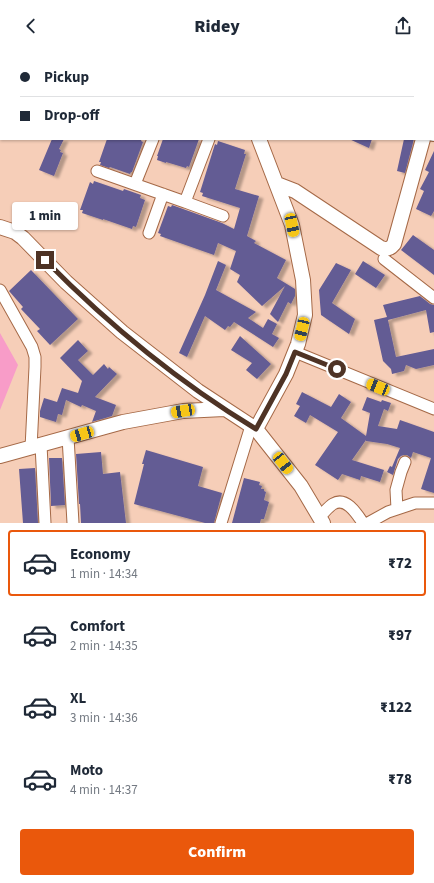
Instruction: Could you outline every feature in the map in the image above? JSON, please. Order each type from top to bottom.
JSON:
[{"type":"street","points":[[136,184],[153,140]]},
{"type":"street","points":[[185,202],[210,140]]},
{"type":"street","points":[[221,523],[253,428],[286,374],[298,344],[305,315],[303,280],[292,225],[259,140]]},
{"type":"street","points":[[276,184],[295,192],[381,248],[391,248],[394,244],[424,140]]},
{"type":"street","points":[[97,171],[223,216]]},
{"type":"street","points":[[149,233],[162,194]]},
{"type":"street","points":[[0,227],[15,232],[23,238],[66,282],[122,332],[198,392],[253,428],[301,486],[321,520],[330,506],[340,502],[346,504],[353,510],[363,523]]},
{"type":"street","points":[[384,259],[434,298]]},
{"type":"street","points":[[0,290],[32,347],[35,357],[36,447],[46,523]]},
{"type":"street","points":[[295,352],[434,410]]},
{"type":"street","points":[[0,456],[130,421],[183,411],[224,408]]},
{"type":"street","points":[[68,437],[73,523]]},
{"type":"street","points":[[397,509],[396,490],[405,462]]},
{"type":"street","points":[[368,523],[388,512],[415,503],[434,503]]},
{"type":"shaded area","points":[[0,333],[18,365],[0,410]]},
{"type":"building","points":[[52,140],[64,140],[59,149],[61,150],[60,152],[63,153],[54,176],[39,170]]},
{"type":"building","points":[[107,140],[142,140],[143,142],[130,174],[100,165],[101,162],[99,162]]},
{"type":"building","points":[[163,140],[199,140],[189,167],[187,166],[186,168],[157,160]]},
{"type":"building","points":[[351,140],[372,140],[369,148]]},
{"type":"building","points":[[404,140],[414,140],[405,173],[397,171]]},
{"type":"building","points":[[218,141],[245,150],[244,154],[246,154],[235,189],[259,196],[247,236],[256,241],[254,243],[286,260],[277,278],[295,289],[295,296],[291,304],[288,302],[278,322],[270,314],[285,286],[262,306],[237,282],[240,275],[230,269],[236,251],[218,243],[214,255],[160,236],[161,234],[158,233],[168,206],[171,207],[172,205],[222,223],[234,229],[240,208],[202,196],[203,193],[200,192],[215,144],[217,145]]},
{"type":"building","points":[[434,151],[434,211],[431,216],[416,209],[424,191],[420,189],[429,172],[425,170]]},
{"type":"building","points":[[94,181],[123,191],[124,189],[141,195],[140,198],[145,200],[136,227],[133,226],[132,229],[82,213],[83,210],[80,210],[90,182],[93,184]]},
{"type":"building","points":[[413,235],[434,250],[434,275],[401,250]]},
{"type":"building","points":[[218,261],[226,265],[216,290],[256,312],[248,318],[263,328],[268,319],[277,324],[272,334],[279,338],[273,347],[234,322],[225,330],[205,316],[187,357],[179,353],[205,295]]},
{"type":"building","points":[[363,261],[385,275],[376,288],[355,274]]},
{"type":"building","points":[[336,263],[351,270],[332,303],[355,319],[349,334],[321,315],[319,290]]},
{"type":"building","points":[[31,270],[78,319],[50,345],[37,331],[40,329],[21,309],[23,307],[9,291]]},
{"type":"building","points":[[420,296],[430,304],[434,305],[434,332],[430,333],[426,310],[388,320],[396,357],[434,349],[434,365],[416,369],[406,365],[404,371],[392,374],[391,369],[383,361],[374,320],[387,317],[383,305]]},
{"type":"building","points":[[240,336],[271,364],[257,379],[246,370],[252,363],[231,350]]},
{"type":"building","points":[[78,340],[88,351],[78,360],[93,375],[104,364],[108,369],[109,367],[117,374],[95,397],[116,405],[112,416],[92,422],[96,411],[82,405],[81,407],[66,400],[62,415],[58,414],[56,422],[40,417],[40,411],[44,398],[57,402],[62,388],[78,393],[82,381],[60,358]]},
{"type":"building","points":[[302,392],[331,407],[339,394],[351,402],[341,418],[366,436],[370,413],[362,410],[367,397],[381,402],[382,400],[391,403],[388,411],[384,409],[378,426],[397,429],[400,420],[434,432],[434,493],[421,489],[431,458],[413,452],[411,458],[407,455],[401,456],[398,459],[393,475],[387,472],[390,466],[392,467],[400,448],[387,444],[366,440],[352,460],[384,470],[380,482],[361,476],[360,480],[342,474],[338,480],[315,465],[338,432],[310,415],[306,423],[294,416],[300,406],[296,404]]},
{"type":"building","points":[[146,450],[203,467],[198,486],[222,493],[214,523],[205,523],[134,504]]},
{"type":"building","points":[[101,452],[103,474],[120,472],[126,523],[81,523],[76,454]]},
{"type":"building","points":[[49,458],[62,458],[65,505],[51,506]]},
{"type":"building","points":[[35,468],[38,523],[23,523],[19,469]]},
{"type":"building","points":[[244,478],[260,482],[259,485],[262,486],[261,489],[264,489],[266,492],[264,500],[269,502],[264,519],[261,519],[260,523],[232,523]]},
{"type":"route","points":[[45,260],[66,282],[122,332],[198,392],[256,429],[286,374],[295,352],[337,369]]}]
